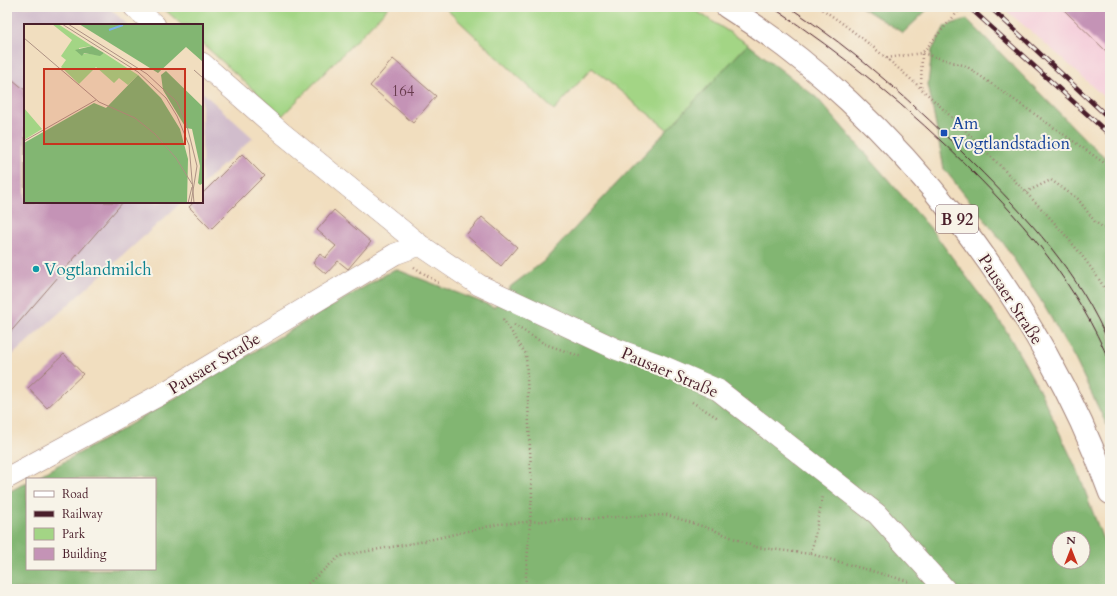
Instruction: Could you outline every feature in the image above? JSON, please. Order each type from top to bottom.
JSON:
[{"type":"main road","name":"Pausaer Straße","points":[[727,7],[749,21],[830,84],[902,153],[964,227],[1021,312],[1058,376],[1099,463],[1110,493]]},
{"type":"street","points":[[134,7],[154,24]]},
{"type":"street","name":"Pausaer Straße","points":[[203,64],[282,133],[420,245],[479,286],[616,349],[658,364],[718,390],[877,514],[945,589]]},
{"type":"street","name":"Pausaer Straße","points":[[7,478],[167,391],[395,254],[420,245]]},
{"type":"path","points":[[819,7],[886,58],[921,88],[1026,192],[1076,246],[1110,298]]},
{"type":"path","points":[[921,88],[922,53],[962,7]]},
{"type":"path","points":[[886,58],[922,53],[966,66],[1110,167]]},
{"type":"path","points":[[1026,192],[1051,180],[1078,199],[1095,222],[1110,232]]},
{"type":"path","points":[[395,254],[433,281],[447,288]]},
{"type":"path","points":[[525,589],[532,494],[526,354],[503,318],[545,344],[585,358]]},
{"type":"path","points":[[687,400],[721,419]]},
{"type":"path","points":[[811,554],[823,493],[829,498]]},
{"type":"path","points":[[302,589],[340,556],[420,542],[499,524],[667,515],[711,529],[755,547],[811,554],[918,584]]},
{"type":"shaded area","points":[[7,7],[108,7],[127,24],[24,24],[24,203],[181,203],[7,360]]},
{"type":"shaded area","points":[[1002,7],[1110,7],[1110,103],[1062,58]]},
{"type":"shaded area","points":[[203,93],[253,138],[203,183]]},
{"type":"green space","points":[[162,7],[389,7],[282,116],[203,44],[203,24],[181,24]]},
{"type":"green space","points":[[444,7],[690,7],[748,44],[668,130],[592,68],[554,110]]},
{"type":"green space","points":[[861,7],[930,7],[903,33]]},
{"type":"green space","points":[[967,19],[1085,139],[1110,162],[1110,432],[1075,359],[1040,299],[1004,244],[944,169],[928,84],[932,50],[945,26]]},
{"type":"green space","points":[[748,44],[817,98],[931,229],[1004,327],[1039,389],[1078,472],[1108,553],[1110,562],[1110,589],[7,589],[7,493],[26,483],[26,570],[156,570],[156,478],[35,478],[114,434],[395,269],[494,307],[511,286],[543,262]]},
{"type":"building","points":[[1061,7],[1110,7],[1110,55]]},
{"type":"building","points":[[393,59],[436,96],[413,123],[370,86]]},
{"type":"building","name":"Vogtlandmilch","points":[[7,75],[24,89],[24,203],[122,203],[7,336]]},
{"type":"building","points":[[242,154],[264,176],[211,229],[189,207],[193,203],[203,203],[203,193]]},
{"type":"building","points":[[334,210],[371,242],[348,269],[338,261],[326,274],[313,263],[320,254],[325,258],[336,246],[317,230]]},
{"type":"building","points":[[482,217],[517,247],[501,266],[466,235]]},
{"type":"building","points":[[64,354],[83,374],[47,408],[28,388]]},
{"type":"tram line","points":[[772,7],[825,44],[900,104],[948,147],[1013,214],[1067,284],[1083,309],[1110,363]]},
{"type":"tram line","points":[[789,7],[838,42],[908,100],[952,141],[1013,204],[1051,248],[1068,271],[1084,295],[1110,346]]},
{"type":"railway","points":[[969,7],[1110,135]]},
{"type":"railway","points":[[990,7],[1110,119]]},
{"type":"place","name":"Am Vogtlandstadion","points":[[944,133]]},
{"type":"place","name":"Vogtlandmilch","points":[[36,269]]}]
